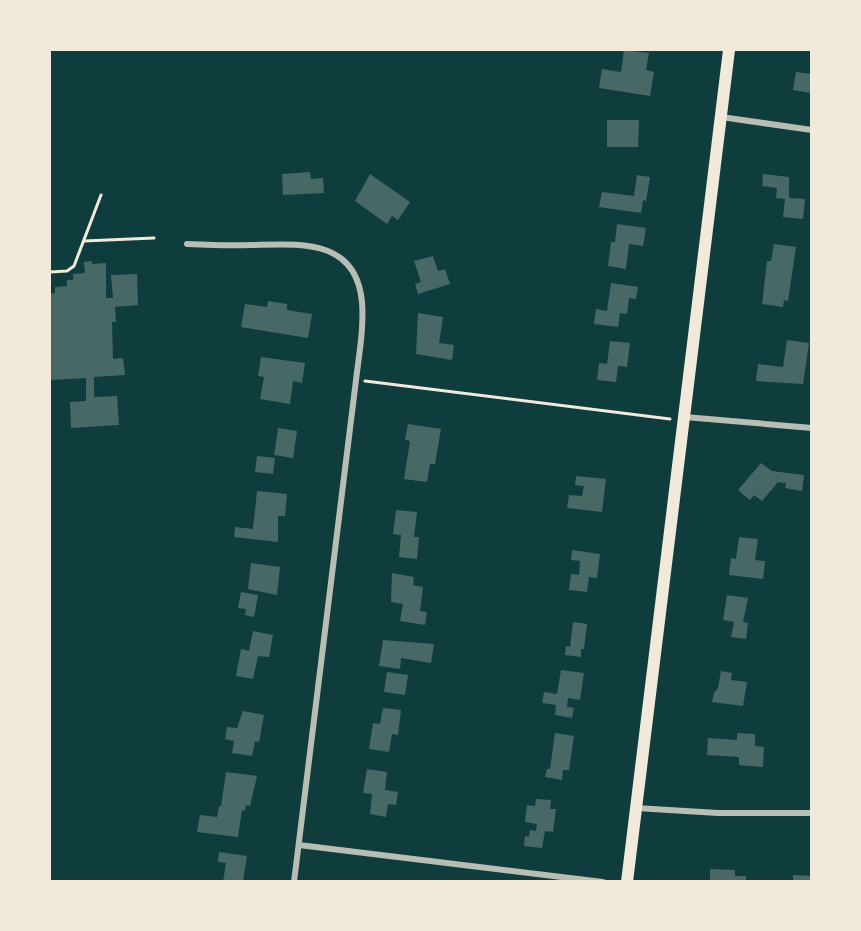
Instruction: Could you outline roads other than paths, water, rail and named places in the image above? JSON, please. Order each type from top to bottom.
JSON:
[{"type":"main road","points":[[627,882],[729,50]]},
{"type":"street","points":[[720,116],[812,130]]},
{"type":"street","points":[[187,244],[302,244],[327,250],[339,256],[358,281],[362,304],[356,380],[294,882]]},
{"type":"street","points":[[684,416],[812,428]]},
{"type":"street","points":[[636,808],[707,813],[812,813]]},
{"type":"street","points":[[299,845],[603,882]]}]
